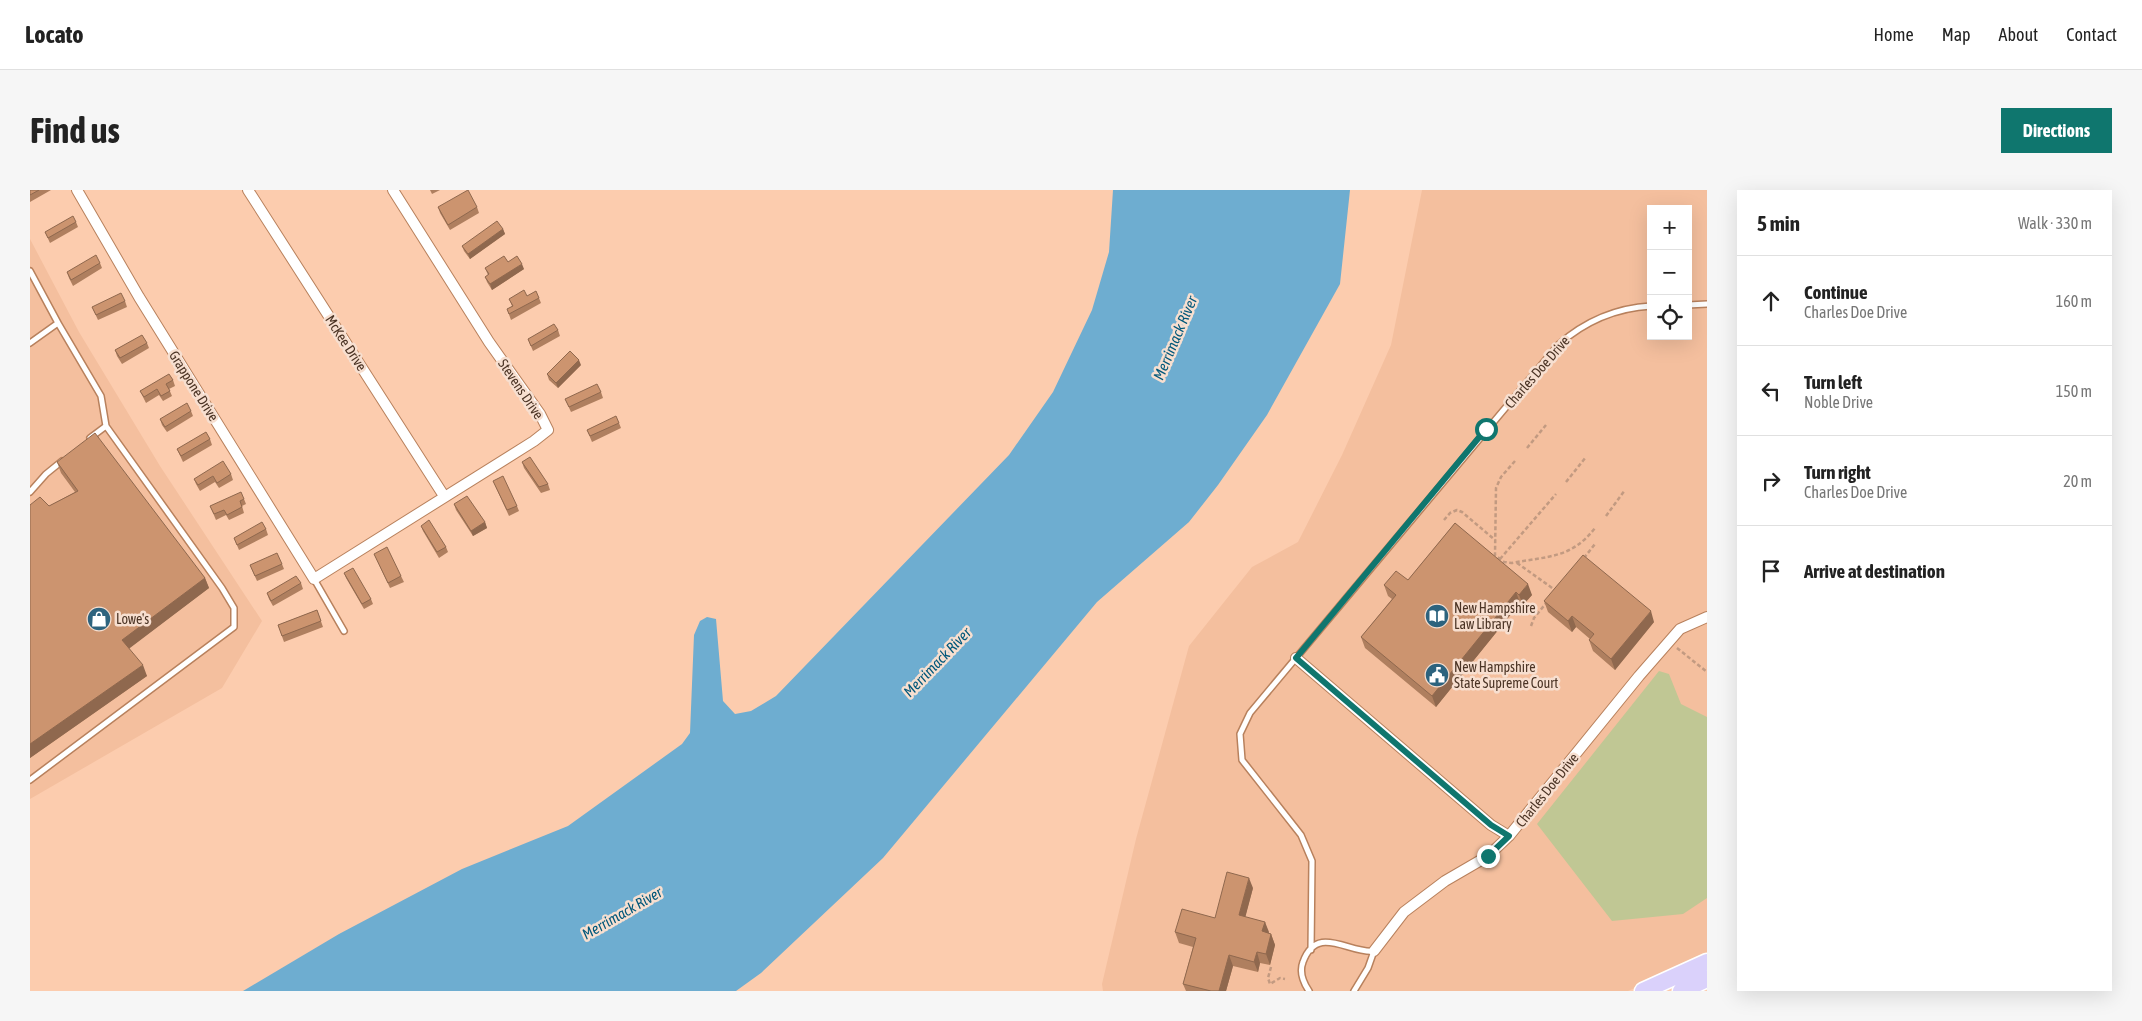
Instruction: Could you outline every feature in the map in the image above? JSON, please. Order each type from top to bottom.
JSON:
[{"type":"main road","points":[[1643,991],[1707,962]]},
{"type":"main road","points":[[1680,991],[1707,979]]},
{"type":"street","name":"Grappone Drive","points":[[77,190],[139,297],[314,579]]},
{"type":"street","name":"McKee Drive","points":[[248,190],[444,496]]},
{"type":"street","name":"Stevens Drive","points":[[314,579],[534,441],[548,430],[540,414],[489,342],[393,190]]},
{"type":"street","name":"Charles Doe Drive","points":[[1374,951],[1404,912],[1445,881],[1488,856],[1509,836],[1639,676],[1680,629],[1707,617]]},
{"type":"street","points":[[1296,658],[1491,825],[1509,836]]},
{"type":"lane","points":[[30,271],[101,396],[106,426],[222,588],[234,608],[234,626],[30,780]]},
{"type":"lane","points":[[1692,305],[1707,304]]},
{"type":"lane","name":"Charles Doe Drive","points":[[1309,991],[1304,984],[1302,966],[1310,950],[1312,861],[1301,835],[1242,760],[1240,734],[1250,713],[1558,345],[1572,332],[1612,312],[1647,307]]},
{"type":"lane","points":[[30,343],[58,322]]},
{"type":"lane","points":[[82,444],[106,426]]},
{"type":"lane","points":[[30,492],[46,474],[67,456]]},
{"type":"lane","points":[[314,579],[344,631]]},
{"type":"lane","points":[[1310,950],[1319,944],[1329,941],[1339,942],[1365,952],[1374,951]]},
{"type":"lane","name":"Charles Doe Drive","points":[[1354,991],[1368,968],[1374,951]]},
{"type":"path","points":[[1527,448],[1546,425]]},
{"type":"path","points":[[1566,482],[1586,457]]},
{"type":"path","points":[[1516,461],[1502,477],[1496,488],[1495,555],[1504,562],[1516,562],[1568,552],[1579,545],[1596,528]]},
{"type":"path","points":[[1606,516],[1625,490]]},
{"type":"path","points":[[1496,564],[1556,494]]},
{"type":"path","points":[[1444,520],[1450,513],[1457,510],[1462,512],[1495,540]]},
{"type":"path","points":[[1579,564],[1596,544]]},
{"type":"path","points":[[1516,562],[1557,590],[1534,618],[1531,626]]},
{"type":"path","points":[[1677,648],[1707,672]]},
{"type":"path","points":[[1271,967],[1268,978],[1270,984],[1280,978],[1285,979]]},
{"type":"shaded area","points":[[1422,190],[1707,190],[1707,955],[1628,991],[1103,991],[1102,984],[1136,839],[1189,646],[1252,567],[1298,542],[1342,455],[1391,345]]},
{"type":"shaded area","points":[[30,239],[79,332],[160,466],[262,621],[222,688],[30,799]]},
{"type":"green space","points":[[1659,671],[1669,674],[1681,704],[1707,717],[1707,898],[1683,914],[1612,921],[1537,824]]},
{"type":"water","name":"Merrimack River","points":[[1113,190],[1350,190],[1340,284],[1267,415],[1218,485],[1189,522],[1097,602],[883,858],[761,973],[736,991],[243,991],[339,934],[462,869],[568,826],[682,744],[690,733],[694,635],[700,621],[707,617],[716,619],[723,701],[735,714],[751,711],[776,696],[1009,455],[1053,392],[1092,310],[1109,252]]},
{"type":"building","points":[[30,190],[39,190],[30,195]]},
{"type":"building","points":[[468,190],[477,207],[448,225],[438,207]]},
{"type":"building","points":[[73,216],[76,222],[48,238],[45,232]]},
{"type":"building","points":[[497,221],[503,229],[468,254],[462,246]]},
{"type":"building","points":[[96,255],[100,263],[71,280],[67,272]]},
{"type":"building","points":[[504,256],[508,262],[517,256],[522,264],[490,284],[485,277],[489,274],[485,268]]},
{"type":"building","points":[[524,290],[527,296],[536,291],[539,298],[509,314],[507,309],[513,306],[509,299]]},
{"type":"building","points":[[121,293],[125,301],[96,315],[92,307]]},
{"type":"building","points":[[554,324],[558,330],[531,346],[528,339]]},
{"type":"building","points":[[142,335],[147,343],[120,358],[115,350]]},
{"type":"building","points":[[570,351],[579,360],[556,383],[547,374]]},
{"type":"building","points":[[169,374],[173,380],[166,384],[170,391],[161,396],[157,389],[144,397],[140,391]]},
{"type":"building","points":[[597,384],[601,392],[569,407],[565,399]]},
{"type":"building","points":[[187,403],[191,411],[165,427],[160,419]]},
{"type":"building","points":[[616,416],[619,423],[590,436],[587,430]]},
{"type":"building","points":[[206,432],[210,439],[181,456],[177,449]]},
{"type":"building","name":"Lowe's","points":[[95,433],[205,578],[122,640],[143,665],[30,744],[30,505],[40,497],[49,506],[78,491],[57,462]]},
{"type":"building","points":[[530,457],[548,484],[539,487],[522,462]]},
{"type":"building","points":[[223,461],[231,474],[217,483],[213,476],[198,485],[194,479]]},
{"type":"building","points":[[503,476],[517,506],[507,510],[493,481]]},
{"type":"building","points":[[241,492],[244,499],[240,501],[242,507],[227,515],[224,510],[214,514],[210,506]]},
{"type":"building","points":[[467,496],[485,522],[471,531],[454,504]]},
{"type":"building","points":[[429,520],[446,547],[437,552],[421,526]]},
{"type":"building","points":[[262,522],[266,529],[237,545],[234,538]]},
{"type":"building","points":[[1455,523],[1528,584],[1519,595],[1516,592],[1432,696],[1361,637],[1396,595],[1384,585],[1396,571],[1408,580]]},
{"type":"building","points":[[387,547],[401,576],[388,583],[374,554]]},
{"type":"building","points":[[277,553],[282,564],[255,576],[250,565]]},
{"type":"building","points":[[1583,555],[1651,611],[1611,659],[1589,640],[1594,634],[1572,616],[1568,621],[1544,601]]},
{"type":"building","points":[[353,568],[371,599],[362,604],[344,573]]},
{"type":"building","points":[[296,576],[301,583],[271,601],[267,593]]},
{"type":"building","points":[[317,610],[321,621],[282,636],[278,625]]},
{"type":"building","points":[[1227,872],[1249,878],[1239,915],[1265,922],[1262,931],[1271,934],[1266,954],[1257,952],[1254,962],[1229,955],[1219,991],[1211,991],[1183,984],[1196,938],[1175,932],[1182,909],[1215,918]]},
{"type":"place","name":"New Hampshire Law Library","points":[[1437,616]]},
{"type":"place","name":"Lowe's","points":[[99,619]]},
{"type":"place","name":"New Hampshire State Supreme Court","points":[[1437,675]]},
{"type":"route","points":[[1486,429],[1296,658],[1491,825],[1509,836],[1488,856]]}]
